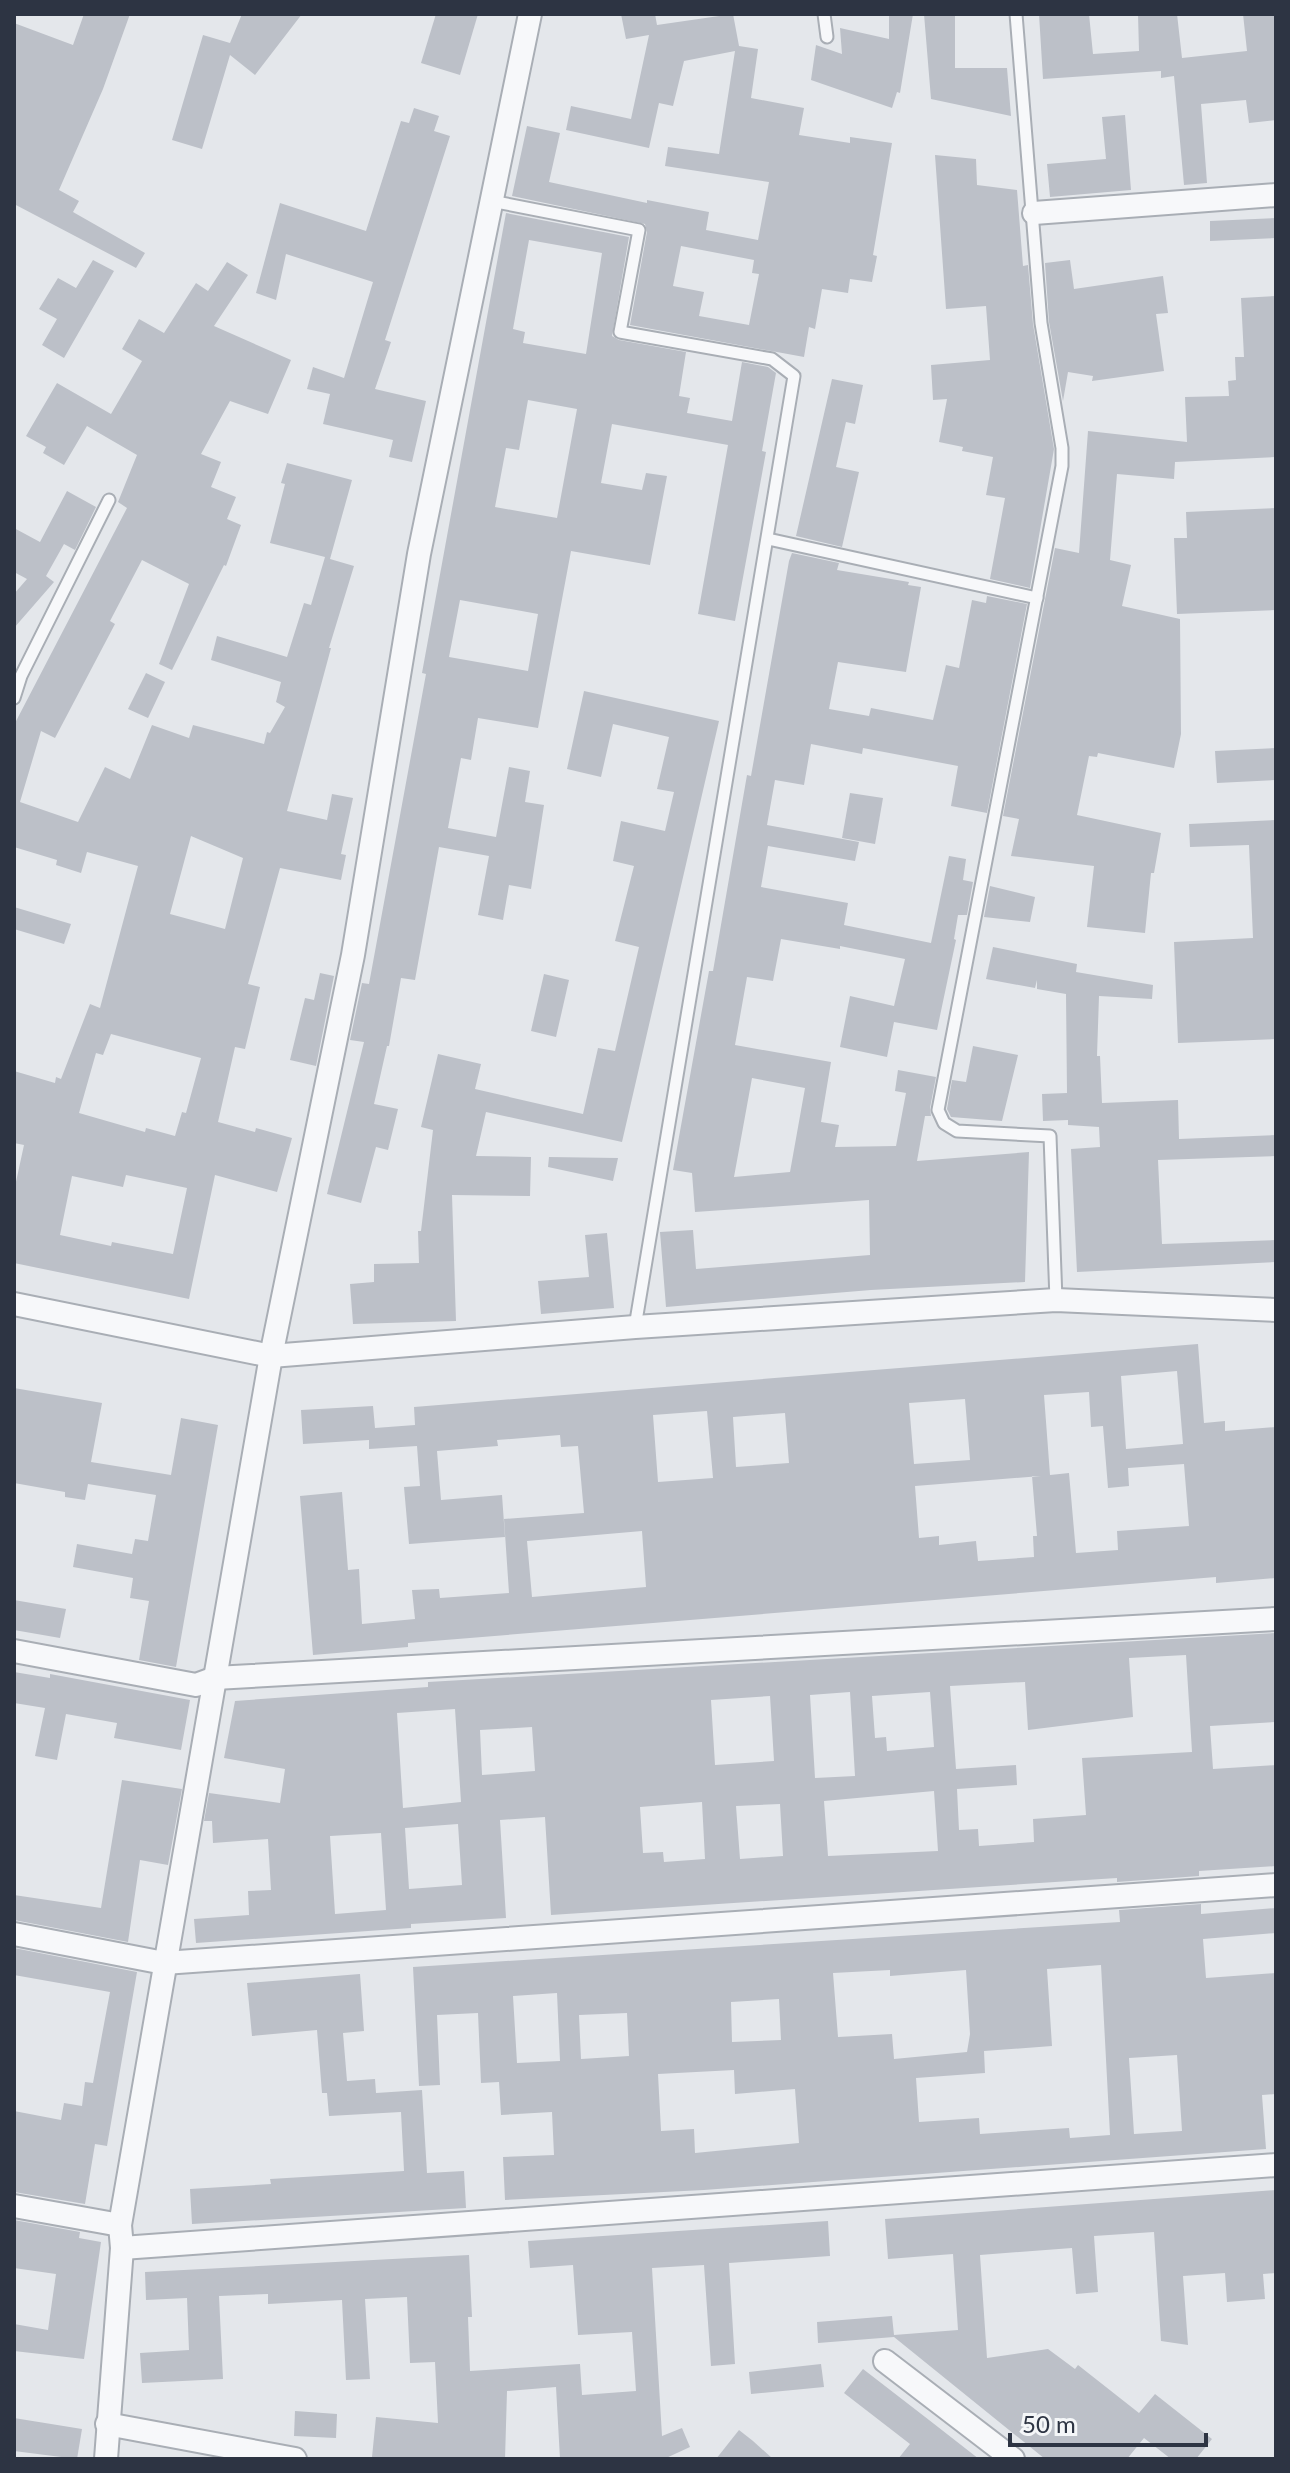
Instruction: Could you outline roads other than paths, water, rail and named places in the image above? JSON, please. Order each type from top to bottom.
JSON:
[{"type":"street","points":[[106,2459],[122,2248],[120,2225],[164,1963],[271,1356],[353,955],[419,554],[530,14]]},
{"type":"street","points":[[1034,213],[1276,195]]},
{"type":"street","points":[[14,1304],[271,1356],[635,1327],[1056,1300],[1276,1310]]},
{"type":"street","points":[[14,1651],[196,1685],[215,1678],[1276,1619]]},
{"type":"street","points":[[14,1934],[164,1963],[1276,1885]]},
{"type":"street","points":[[122,2248],[1276,2165]]},
{"type":"street","points":[[14,2206],[120,2225]]},
{"type":"street","points":[[885,2361],[1013,2459]]},
{"type":"street","points":[[107,2424],[295,2459]]},
{"type":"lane","points":[[824,14],[827,37]]},
{"type":"lane","points":[[1016,14],[1041,323],[1062,448],[1062,466],[938,1110],[944,1123],[957,1131],[1050,1136],[1056,1300]]},
{"type":"lane","points":[[491,201],[639,230],[620,332],[772,359],[794,376],[635,1327]]},
{"type":"lane","points":[[14,698],[21,676],[109,500]]},
{"type":"lane","points":[[768,539],[1037,598]]}]
